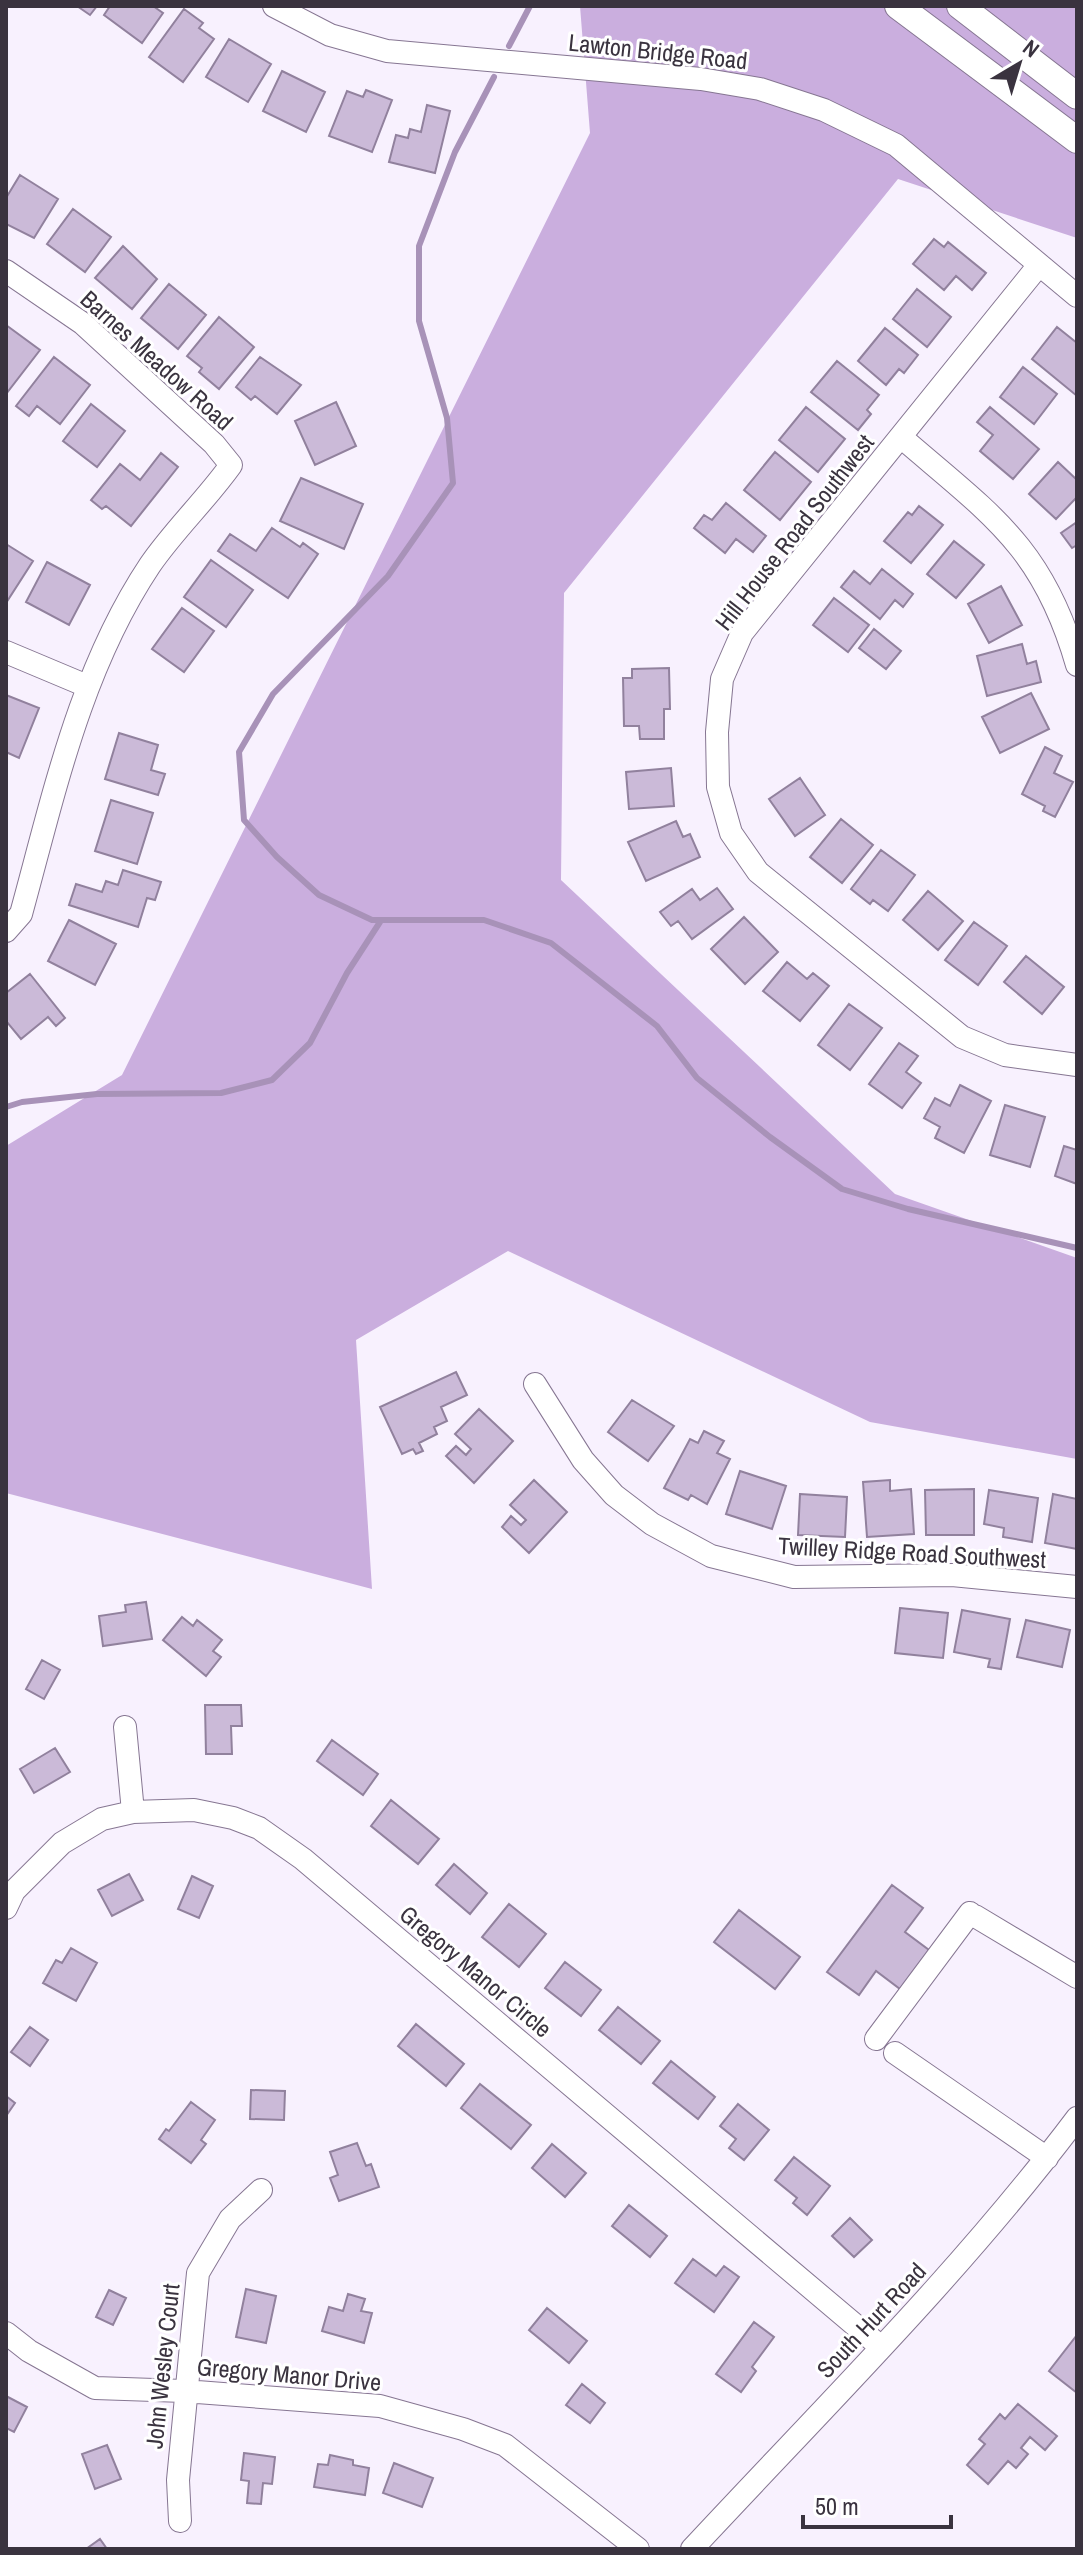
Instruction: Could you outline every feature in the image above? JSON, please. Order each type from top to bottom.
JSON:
[{"type":"main road","points":[[898,6],[1077,140]]},
{"type":"main road","points":[[960,6],[1077,96]]},
{"type":"street","name":"Lawton Bridge Road","points":[[274,6],[330,35],[387,51],[701,79],[760,89],[824,110],[896,145],[1077,296]]},
{"type":"street","name":"Hill House Road Southwest","points":[[1039,265],[742,633],[722,679],[717,732],[718,787],[731,833],[758,872],[962,1037],[1005,1055],[1077,1065]]},
{"type":"street","name":"Barnes Meadow Road","points":[[6,271],[82,323],[214,444],[231,465],[151,563],[111,631],[87,686],[21,914],[6,931]]},
{"type":"street","points":[[901,437],[1006,527],[1033,561],[1055,600],[1077,665]]},
{"type":"street","points":[[6,652],[87,686]]},
{"type":"street","name":"Twilley Ridge Road Southwest","points":[[535,1384],[583,1460],[614,1495],[652,1524],[711,1556],[794,1577],[952,1575],[1077,1587]]},
{"type":"street","points":[[125,1727],[133,1812]]},
{"type":"street","name":"Gregory Manor Circle","points":[[6,1908],[14,1891],[62,1843],[102,1819],[133,1812],[194,1810],[233,1818],[259,1828],[303,1859],[881,2347]]},
{"type":"street","points":[[876,2039],[973,1914],[1077,1977]]},
{"type":"street","points":[[895,2053],[1047,2158]]},
{"type":"street","name":"South Hurt Road","points":[[692,2549],[998,2220],[1077,2118]]},
{"type":"street","name":"John Wesley Court","points":[[180,2521],[178,2480],[184,2391],[198,2273],[230,2219],[261,2190]]},
{"type":"street","name":"Gregory Manor Drive","points":[[6,2333],[29,2351],[95,2388],[184,2391],[380,2406],[463,2429],[505,2445],[638,2549]]},
{"type":"shaded area","points":[[580,6],[1077,6],[1077,238],[898,179],[564,593],[561,880],[895,1194],[1077,1258],[1077,1459],[870,1422],[508,1251],[356,1340],[372,1589],[6,1493],[6,1146],[122,1075],[590,133]]},
{"type":"building","points":[[77,6],[97,6],[90,15]]},
{"type":"building","points":[[110,6],[153,6],[163,13],[142,43],[104,15]]},
{"type":"building","points":[[184,9],[203,23],[199,28],[214,39],[183,82],[149,57]]},
{"type":"building","points":[[229,39],[271,64],[248,102],[206,77]]},
{"type":"building","points":[[282,71],[325,92],[306,132],[263,111]]},
{"type":"building","points":[[366,90],[392,100],[372,152],[329,136],[347,91],[363,97]]},
{"type":"building","points":[[427,105],[450,111],[435,173],[389,162],[396,135],[408,138],[410,129],[421,132]]},
{"type":"building","points":[[20,175],[58,199],[34,238],[6,224],[6,198]]},
{"type":"building","points":[[73,209],[111,237],[85,272],[47,244]]},
{"type":"building","points":[[934,239],[944,247],[948,242],[986,273],[972,290],[956,276],[944,290],[913,264]]},
{"type":"building","points":[[123,246],[157,279],[132,309],[95,278]]},
{"type":"building","points":[[169,284],[206,315],[178,349],[141,318]]},
{"type":"building","points":[[917,289],[951,317],[927,347],[893,319]]},
{"type":"building","points":[[219,317],[254,347],[219,389],[199,372],[202,368],[187,356]]},
{"type":"building","points":[[6,325],[40,350],[6,394]]},
{"type":"building","points":[[1057,327],[1077,343],[1077,396],[1032,359]]},
{"type":"building","points":[[885,328],[918,355],[904,373],[899,369],[886,385],[858,361]]},
{"type":"building","points":[[54,357],[90,385],[60,424],[37,406],[29,416],[16,406]]},
{"type":"building","points":[[260,357],[301,385],[277,414],[255,396],[251,400],[236,387]]},
{"type":"building","points":[[837,361],[879,395],[867,410],[871,414],[858,430],[811,392]]},
{"type":"building","points":[[1023,367],[1057,394],[1034,424],[1000,397]]},
{"type":"building","points":[[336,402],[356,446],[315,465],[295,421]]},
{"type":"building","points":[[91,404],[125,431],[97,467],[63,441]]},
{"type":"building","points":[[806,407],[845,439],[818,472],[779,440]]},
{"type":"building","points":[[990,407],[1039,449],[1013,479],[980,451],[993,435],[977,422]]},
{"type":"building","points":[[775,452],[811,482],[780,520],[744,490]]},
{"type":"building","points":[[161,453],[178,467],[131,526],[106,506],[102,509],[91,500],[120,464],[140,480]]},
{"type":"building","points":[[1058,462],[1077,480],[1077,497],[1056,519],[1029,494]]},
{"type":"building","points":[[301,478],[363,504],[344,549],[280,521]]},
{"type":"building","points":[[726,503],[766,536],[753,552],[736,539],[725,553],[694,528],[704,515],[712,520]]},
{"type":"building","points":[[919,506],[943,525],[911,563],[884,541],[908,512],[912,515]]},
{"type":"building","points":[[1077,522],[1077,545],[1072,548],[1061,533]]},
{"type":"building","points":[[272,528],[300,547],[303,543],[318,554],[288,598],[218,551],[230,534],[256,551]]},
{"type":"building","points":[[954,541],[984,565],[956,598],[927,574]]},
{"type":"building","points":[[6,544],[33,561],[6,603]]},
{"type":"building","points":[[211,560],[253,590],[226,627],[184,597]]},
{"type":"building","points":[[47,562],[90,585],[69,625],[26,602]]},
{"type":"building","points":[[882,569],[913,594],[903,607],[895,600],[880,619],[841,587],[854,571],[870,584]]},
{"type":"building","points":[[1001,586],[1022,625],[989,643],[968,604]]},
{"type":"building","points":[[834,598],[869,625],[848,652],[813,625]]},
{"type":"building","points":[[182,608],[214,631],[184,672],[152,649]]},
{"type":"building","points":[[874,629],[901,651],[886,669],[859,648]]},
{"type":"building","points":[[1022,644],[1027,664],[1036,661],[1041,682],[987,696],[977,656]]},
{"type":"building","points":[[669,668],[670,709],[664,709],[664,739],[640,739],[639,726],[624,726],[623,678],[632,678],[632,669]]},
{"type":"building","points":[[1031,693],[1049,729],[1000,753],[982,717]]},
{"type":"building","points":[[6,695],[39,708],[19,758],[6,752]]},
{"type":"building","points":[[119,733],[158,745],[151,770],[165,774],[158,795],[105,779]]},
{"type":"building","points":[[1045,747],[1062,756],[1054,773],[1073,782],[1055,817],[1043,811],[1045,806],[1022,794]]},
{"type":"building","points":[[671,768],[674,806],[629,809],[626,772]]},
{"type":"building","points":[[800,778],[825,815],[795,836],[769,799]]},
{"type":"building","points":[[111,800],[153,813],[137,864],[95,851]]},
{"type":"building","points":[[841,819],[873,845],[842,883],[810,857]]},
{"type":"building","points":[[676,821],[683,837],[690,834],[700,857],[646,881],[628,842]]},
{"type":"building","points":[[881,850],[915,875],[888,911],[873,900],[870,904],[851,889]]},
{"type":"building","points":[[123,870],[161,882],[155,900],[147,898],[138,927],[69,905],[76,884],[102,892],[106,881],[118,885]]},
{"type":"building","points":[[717,888],[733,909],[692,939],[678,921],[671,926],[660,912],[692,889],[700,900]]},
{"type":"building","points":[[928,891],[963,921],[938,950],[903,920]]},
{"type":"building","points":[[744,917],[778,952],[745,984],[711,949]]},
{"type":"building","points":[[69,920],[116,944],[95,985],[48,961]]},
{"type":"building","points":[[974,922],[1007,946],[978,985],[945,960]]},
{"type":"building","points":[[1026,956],[1064,987],[1042,1014],[1004,982]]},
{"type":"building","points":[[787,962],[807,979],[813,973],[829,986],[800,1021],[763,991]]},
{"type":"building","points":[[30,974],[65,1018],[56,1026],[48,1017],[21,1039],[6,1021],[6,993]]},
{"type":"building","points":[[849,1004],[882,1028],[850,1070],[818,1045]]},
{"type":"building","points":[[899,1043],[918,1056],[906,1072],[921,1083],[902,1108],[869,1084]]},
{"type":"building","points":[[960,1085],[991,1101],[964,1153],[935,1138],[940,1127],[924,1118],[935,1098],[950,1106]]},
{"type":"building","points":[[1005,1105],[1045,1117],[1030,1167],[990,1155]]},
{"type":"building","points":[[1064,1146],[1077,1150],[1077,1184],[1055,1176]]},
{"type":"building","points":[[456,1372],[467,1395],[441,1407],[447,1421],[434,1427],[437,1434],[419,1443],[423,1451],[416,1454],[413,1449],[402,1454],[380,1407]]},
{"type":"building","points":[[632,1400],[674,1426],[648,1461],[608,1432]]},
{"type":"building","points":[[479,1409],[513,1441],[474,1483],[446,1456],[456,1446],[466,1455],[471,1449],[455,1434]]},
{"type":"building","points":[[704,1431],[724,1441],[717,1453],[730,1459],[707,1504],[691,1495],[688,1500],[664,1488],[690,1439],[698,1443]]},
{"type":"building","points":[[740,1471],[786,1486],[772,1529],[726,1514]]},
{"type":"building","points":[[534,1480],[567,1512],[529,1553],[502,1527],[511,1516],[521,1525],[526,1520],[510,1505]]},
{"type":"building","points":[[890,1480],[890,1491],[911,1489],[914,1534],[867,1537],[863,1482]]},
{"type":"building","points":[[974,1489],[974,1535],[926,1535],[925,1490]]},
{"type":"building","points":[[989,1490],[1038,1498],[1032,1542],[1003,1537],[1004,1528],[984,1524]]},
{"type":"building","points":[[800,1494],[847,1497],[845,1537],[798,1535]]},
{"type":"building","points":[[1053,1494],[1077,1499],[1077,1549],[1045,1543]]},
{"type":"building","points":[[146,1602],[152,1639],[103,1646],[99,1616],[126,1612],[125,1605]]},
{"type":"building","points":[[900,1608],[948,1613],[943,1658],[895,1653]]},
{"type":"building","points":[[962,1610],[1010,1619],[1001,1669],[988,1667],[990,1659],[954,1652]]},
{"type":"building","points":[[182,1617],[193,1626],[197,1620],[222,1640],[213,1651],[221,1657],[206,1676],[163,1640]]},
{"type":"building","points":[[1026,1620],[1070,1630],[1062,1667],[1017,1657]]},
{"type":"building","points":[[42,1660],[60,1670],[44,1699],[26,1689]]},
{"type":"building","points":[[205,1705],[241,1705],[242,1726],[231,1726],[232,1754],[206,1754]]},
{"type":"building","points":[[332,1740],[378,1774],[363,1795],[317,1761]]},
{"type":"building","points":[[55,1748],[70,1772],[34,1793],[20,1769]]},
{"type":"building","points":[[391,1800],[439,1839],[418,1864],[371,1826]]},
{"type":"building","points":[[454,1864],[487,1893],[470,1914],[436,1885]]},
{"type":"building","points":[[129,1874],[143,1900],[112,1916],[98,1890]]},
{"type":"building","points":[[192,1876],[213,1886],[199,1918],[178,1909]]},
{"type":"building","points":[[892,1885],[923,1908],[905,1932],[933,1953],[904,1992],[876,1971],[859,1995],[827,1972]]},
{"type":"building","points":[[509,1904],[546,1934],[519,1967],[482,1937]]},
{"type":"building","points":[[739,1910],[800,1957],[775,1989],[714,1942]]},
{"type":"building","points":[[71,1948],[97,1963],[76,2001],[43,1983],[56,1960],[62,1963]]},
{"type":"building","points":[[565,1962],[601,1990],[581,2016],[545,1988]]},
{"type":"building","points":[[618,2007],[660,2041],[641,2064],[599,2030]]},
{"type":"building","points":[[416,2024],[464,2064],[446,2086],[398,2046]]},
{"type":"building","points":[[30,2027],[48,2040],[30,2066],[11,2052]]},
{"type":"building","points":[[671,2061],[715,2097],[698,2119],[653,2083]]},
{"type":"building","points":[[480,2084],[531,2125],[511,2149],[461,2108]]},
{"type":"building","points":[[251,2090],[285,2091],[284,2120],[250,2119]]},
{"type":"building","points":[[6,2096],[15,2103],[6,2116]]},
{"type":"building","points":[[191,2102],[215,2120],[201,2140],[206,2144],[191,2163],[159,2139]]},
{"type":"building","points":[[738,2104],[769,2130],[744,2160],[729,2148],[736,2139],[720,2126]]},
{"type":"building","points":[[357,2143],[366,2166],[371,2164],[379,2187],[339,2201],[330,2178],[338,2175],[330,2152]]},
{"type":"building","points":[[552,2144],[586,2173],[565,2197],[532,2168]]},
{"type":"building","points":[[794,2157],[830,2186],[807,2215],[793,2203],[797,2198],[775,2180]]},
{"type":"building","points":[[629,2205],[667,2236],[650,2257],[612,2226]]},
{"type":"building","points":[[850,2218],[872,2240],[854,2257],[832,2236]]},
{"type":"building","points":[[693,2259],[716,2276],[724,2266],[739,2277],[714,2312],[675,2283]]},
{"type":"building","points":[[246,2289],[276,2296],[266,2343],[236,2337]]},
{"type":"building","points":[[109,2290],[126,2298],[113,2325],[96,2317]]},
{"type":"building","points":[[348,2294],[365,2299],[361,2311],[372,2313],[364,2343],[322,2331],[329,2307],[343,2311]]},
{"type":"building","points":[[547,2308],[587,2341],[569,2363],[529,2330]]},
{"type":"building","points":[[754,2322],[774,2337],[752,2367],[756,2371],[741,2392],[716,2374]]},
{"type":"building","points":[[1077,2335],[1077,2393],[1049,2371]]},
{"type":"building","points":[[582,2384],[605,2403],[590,2423],[566,2405]]},
{"type":"building","points":[[6,2396],[27,2407],[14,2432],[6,2428]]},
{"type":"building","points":[[1018,2404],[1057,2436],[1045,2450],[1030,2437],[1021,2448],[1028,2454],[1016,2468],[1008,2461],[988,2484],[967,2465],[985,2444],[979,2439],[1000,2414],[1005,2419]]},
{"type":"building","points":[[107,2445],[121,2479],[95,2489],[82,2454]]},
{"type":"building","points":[[244,2453],[275,2457],[272,2484],[263,2483],[261,2504],[247,2503],[249,2481],[241,2480]]},
{"type":"building","points":[[330,2455],[353,2460],[353,2465],[369,2468],[365,2495],[314,2487],[318,2464],[328,2465]]},
{"type":"building","points":[[394,2463],[433,2478],[422,2507],[383,2493]]},
{"type":"building","points":[[100,2539],[107,2549],[86,2549]]},
{"type":"waterway","points":[[509,46],[530,6]]},
{"type":"waterway","points":[[494,77],[455,152],[419,246],[419,321],[447,418],[453,483],[388,576],[273,694],[239,752],[244,820],[277,857],[319,895],[372,920],[484,920],[551,943],[657,1026],[697,1078],[770,1137],[842,1189],[908,1209],[1077,1248]]},
{"type":"waterway","points":[[6,1107],[22,1102],[97,1094],[221,1093],[272,1080],[310,1043],[347,973],[380,922]]}]
